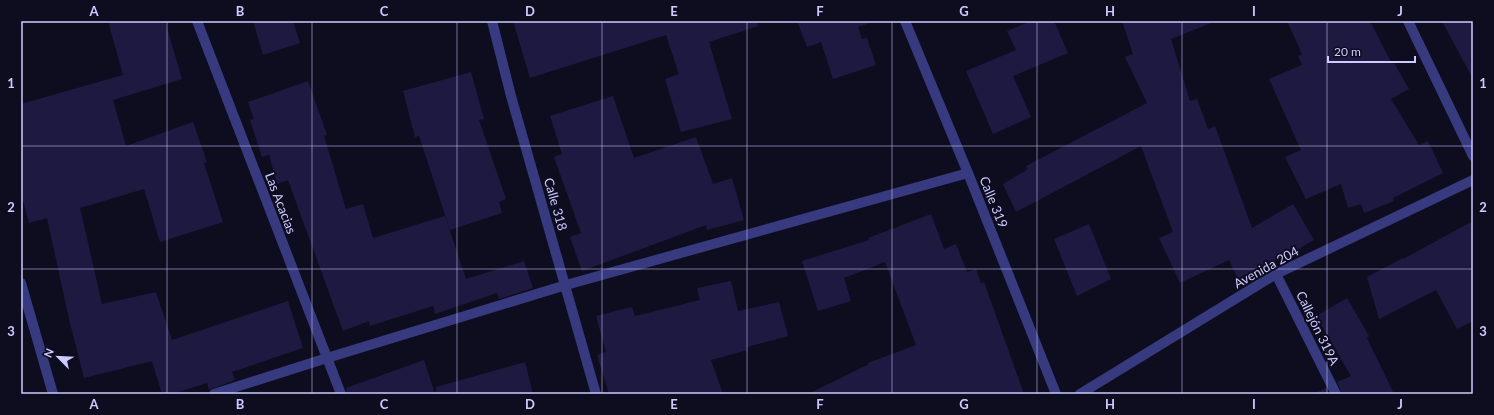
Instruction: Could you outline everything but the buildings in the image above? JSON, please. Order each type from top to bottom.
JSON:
[{"type":"street","name":"Las Acacias","points":[[197,21],[340,394]]},
{"type":"street","name":"Calle 318","points":[[492,21],[511,96],[596,394]]},
{"type":"street","name":"Calle 319","points":[[905,21],[968,173],[1056,394]]},
{"type":"street","points":[[1408,21],[1473,156]]},
{"type":"street","points":[[214,394],[566,285],[968,173]]},
{"type":"street","name":"Avenida 204","points":[[1080,394],[1276,274],[1473,180]]},
{"type":"street","name":"Callejón 319A","points":[[1276,274],[1336,394]]},
{"type":"street","points":[[21,283],[53,394]]}]
